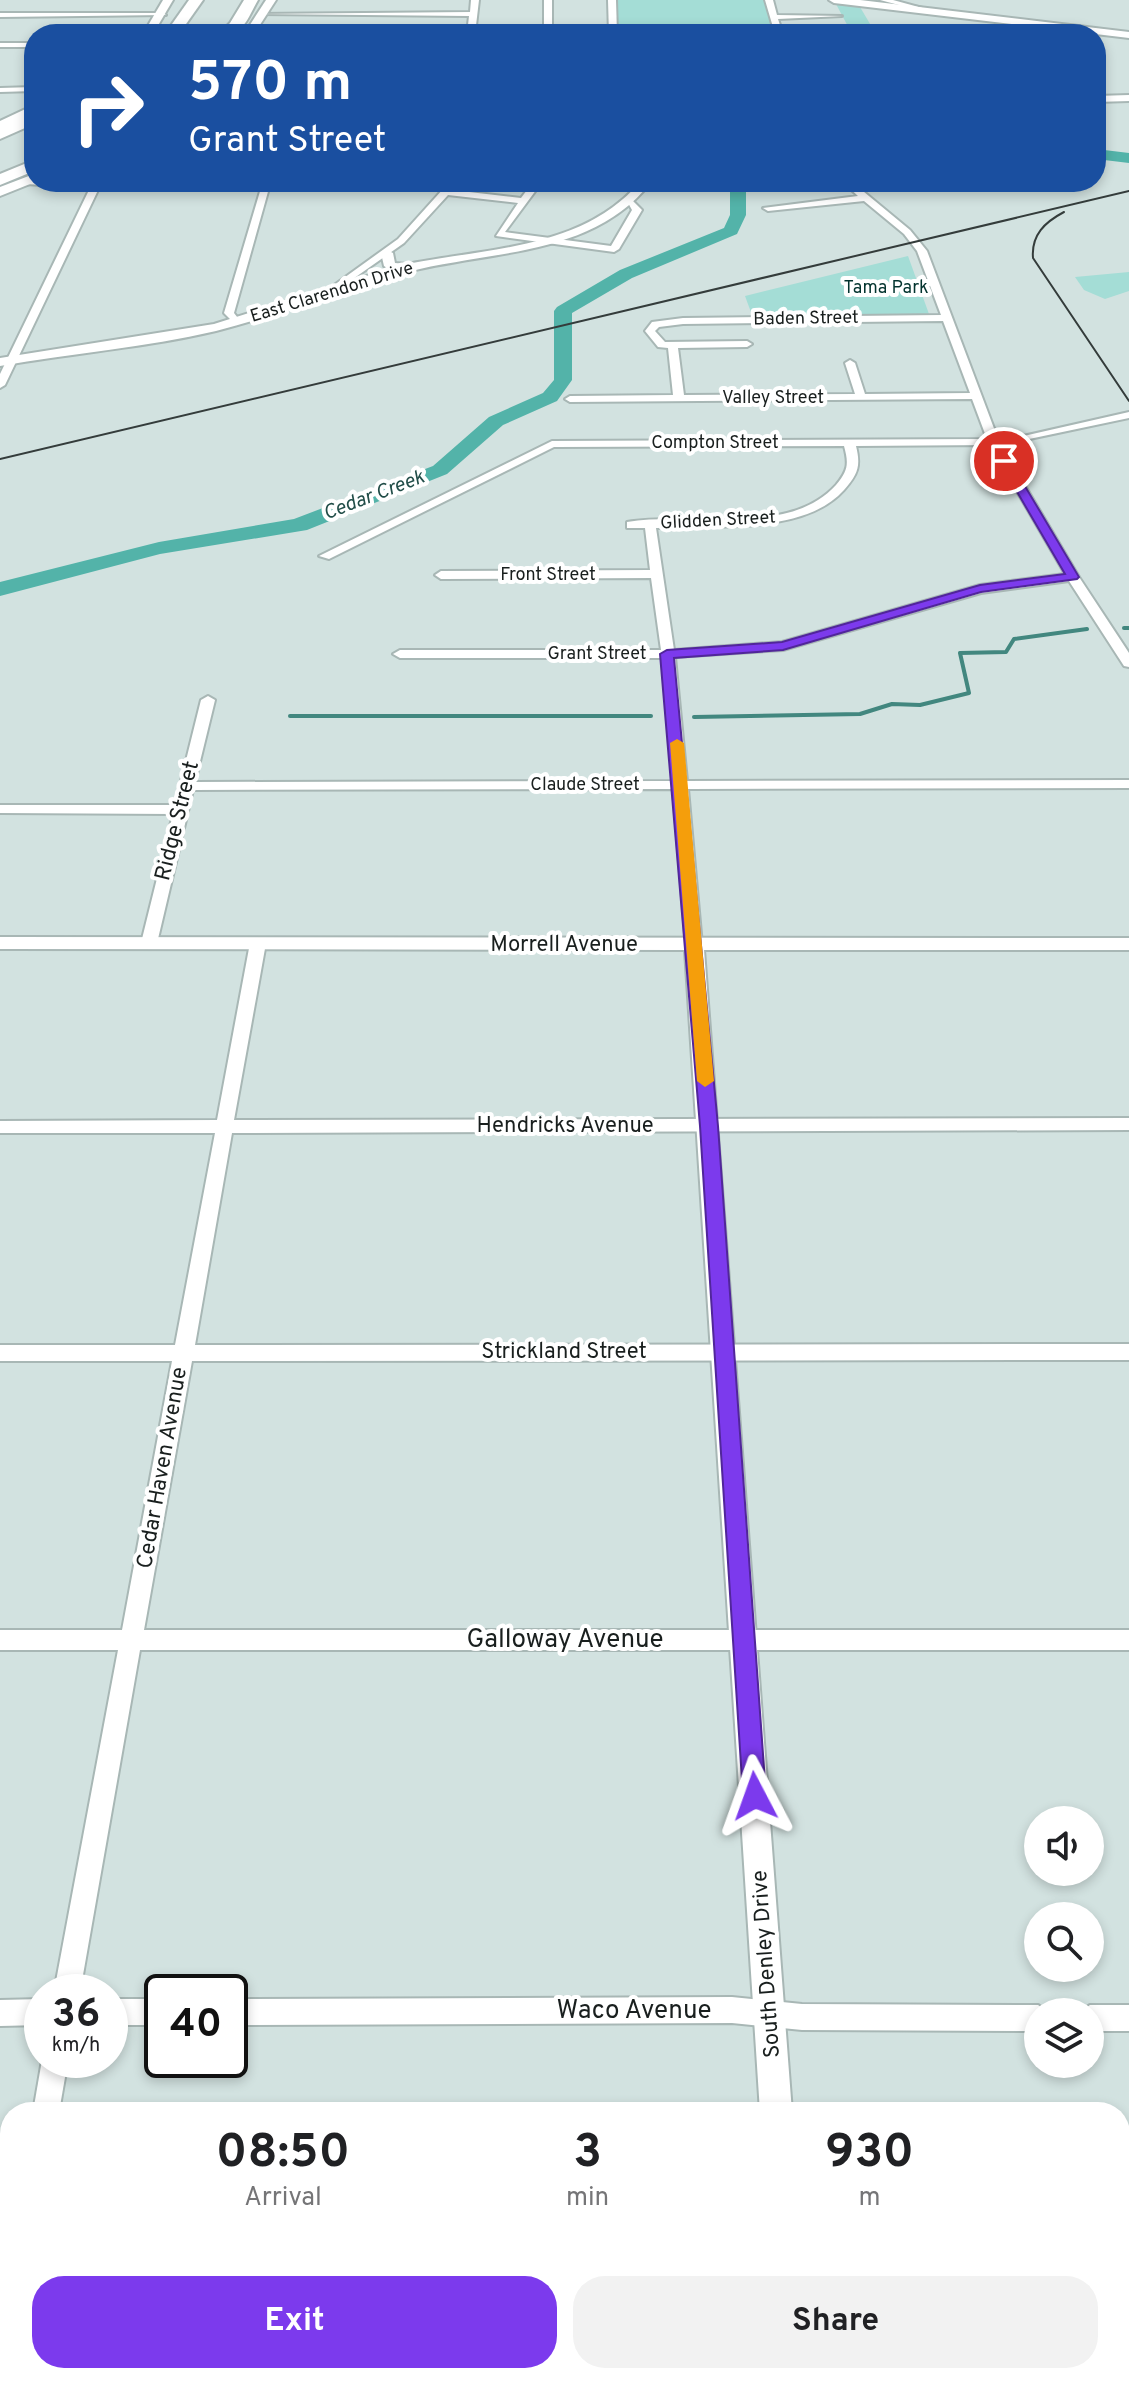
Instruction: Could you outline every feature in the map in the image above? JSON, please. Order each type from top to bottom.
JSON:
[{"type":"highway","points":[[179,24],[196,0]]},
{"type":"highway","points":[[230,24],[243,0]]},
{"type":"highway","points":[[237,24],[251,0]]},
{"type":"highway","points":[[1,127],[24,121]]},
{"type":"highway","points":[[0,143],[24,132]]},
{"type":"highway","points":[[0,173],[24,163]]},
{"type":"highway","points":[[0,183],[24,170]]},
{"type":"highway","points":[[0,183],[24,178]]},
{"type":"main road","points":[[155,24],[168,0]]},
{"type":"main road","points":[[256,24],[271,0]]},
{"type":"main road","points":[[834,0],[879,2],[1035,24]]},
{"type":"main road","points":[[1106,32],[1129,35]]},
{"type":"main road","points":[[1,127],[24,114]]},
{"type":"main road","points":[[0,192],[24,180]]},
{"type":"street","points":[[472,24],[475,0]]},
{"type":"street","points":[[548,0],[548,24]]},
{"type":"street","points":[[612,0],[613,24]]},
{"type":"street","points":[[769,0],[777,24]]},
{"type":"street","points":[[262,14],[473,14]]},
{"type":"street","points":[[0,15],[162,15]]},
{"type":"street","points":[[775,17],[838,16]]},
{"type":"street","points":[[0,45],[24,45]]},
{"type":"street","points":[[0,90],[24,89]]},
{"type":"street","points":[[1106,99],[1129,98]]},
{"type":"street","points":[[0,385],[4,360],[91,192]]},
{"type":"street","points":[[236,322],[229,313],[264,192]]},
{"type":"street","points":[[333,290],[387,253],[414,229],[446,192]]},
{"type":"street","points":[[480,192],[523,201]]},
{"type":"street","points":[[530,192],[499,232],[508,237],[614,249],[637,210],[630,203]]},
{"type":"street","name":"East Clarendon Drive","points":[[4,360],[136,344],[236,322],[408,268],[543,241],[598,224],[630,203],[638,192]]},
{"type":"street","points":[[858,192],[917,242],[993,441],[1073,577],[1129,663]]},
{"type":"street","points":[[768,208],[865,198]]},
{"type":"street","points":[[387,253],[390,266],[408,268]]},
{"type":"street","name":"Baden Street","points":[[668,345],[654,340],[651,327],[664,322],[947,318]]},
{"type":"street","points":[[679,398],[668,345],[747,344]]},
{"type":"street","points":[[850,363],[861,397]]},
{"type":"street","name":"Valley Street","points":[[570,399],[976,396]]},
{"type":"street","name":"Compton Street","points":[[325,556],[552,444],[1014,441],[1129,415]]},
{"type":"street","name":"Glidden Street","points":[[631,525],[795,517],[816,509],[832,498],[851,474],[855,464],[849,442]]},
{"type":"street","name":"South Denley Drive","points":[[650,524],[680,784],[709,1126],[775,2102]]},
{"type":"street","name":"Front Street","points":[[441,575],[655,574]]},
{"type":"street","name":"Grant Street","points":[[400,654],[667,654],[783,646],[980,589],[1073,577]]},
{"type":"street","name":"Ridge Street","points":[[149,943],[208,700]]},
{"type":"street","name":"Claude Street","points":[[186,786],[1129,784]]},
{"type":"street","points":[[0,809],[180,810]]},
{"type":"street","name":"Morrell Avenue","points":[[0,943],[1129,944]]},
{"type":"street","name":"Cedar Haven Avenue","points":[[70,1974],[258,943]]},
{"type":"street","name":"Hendricks Avenue","points":[[0,1127],[1129,1124]]},
{"type":"street","name":"Strickland Street","points":[[0,1353],[1129,1352]]},
{"type":"street","name":"Galloway Avenue","points":[[0,1640],[1129,1640]]},
{"type":"street","name":"Waco Avenue","points":[[248,2012],[732,2010],[802,2017],[1024,2018]]},
{"type":"street","points":[[0,2013],[24,2012]]},
{"type":"street","points":[[1104,2018],[1129,2018]]},
{"type":"street","points":[[48,2102],[52,2078]]},
{"type":"green space","points":[[614,0],[770,0],[776,24],[615,24]]},
{"type":"green space","points":[[836,4],[860,7],[870,24],[847,24]]},
{"type":"green space","name":"Tama Park","points":[[908,256],[929,314],[752,315],[745,296]]},
{"type":"green space","points":[[1129,272],[1129,291],[1105,299],[1084,290],[1075,277]]},
{"type":"waterway","name":"Cedar Creek","points":[[1106,155],[1129,158]]},
{"type":"waterway","name":"Cedar Creek","points":[[0,589],[159,548],[299,525],[440,470],[496,421],[550,397],[563,380],[563,311],[626,274],[731,231],[738,215],[738,192]]},
{"type":"waterway","points":[[1124,628],[1129,628]]},
{"type":"waterway","points":[[694,717],[860,714],[892,704],[920,705],[969,693],[960,653],[1006,652],[1014,639],[1087,629]]},
{"type":"waterway","points":[[290,716],[651,716]]},
{"type":"tram line","points":[[0,459],[1129,191]]},
{"type":"tram line","points":[[1064,212],[1041,230],[1034,243],[1033,258],[1129,401]]},
{"type":"slow traffic","points":[[677,743],[705,1081]]},
{"type":"route","points":[[755,1796],[722,1352],[709,1126],[667,654],[735,652],[783,646],[980,589],[1073,577],[1004,461]]}]
